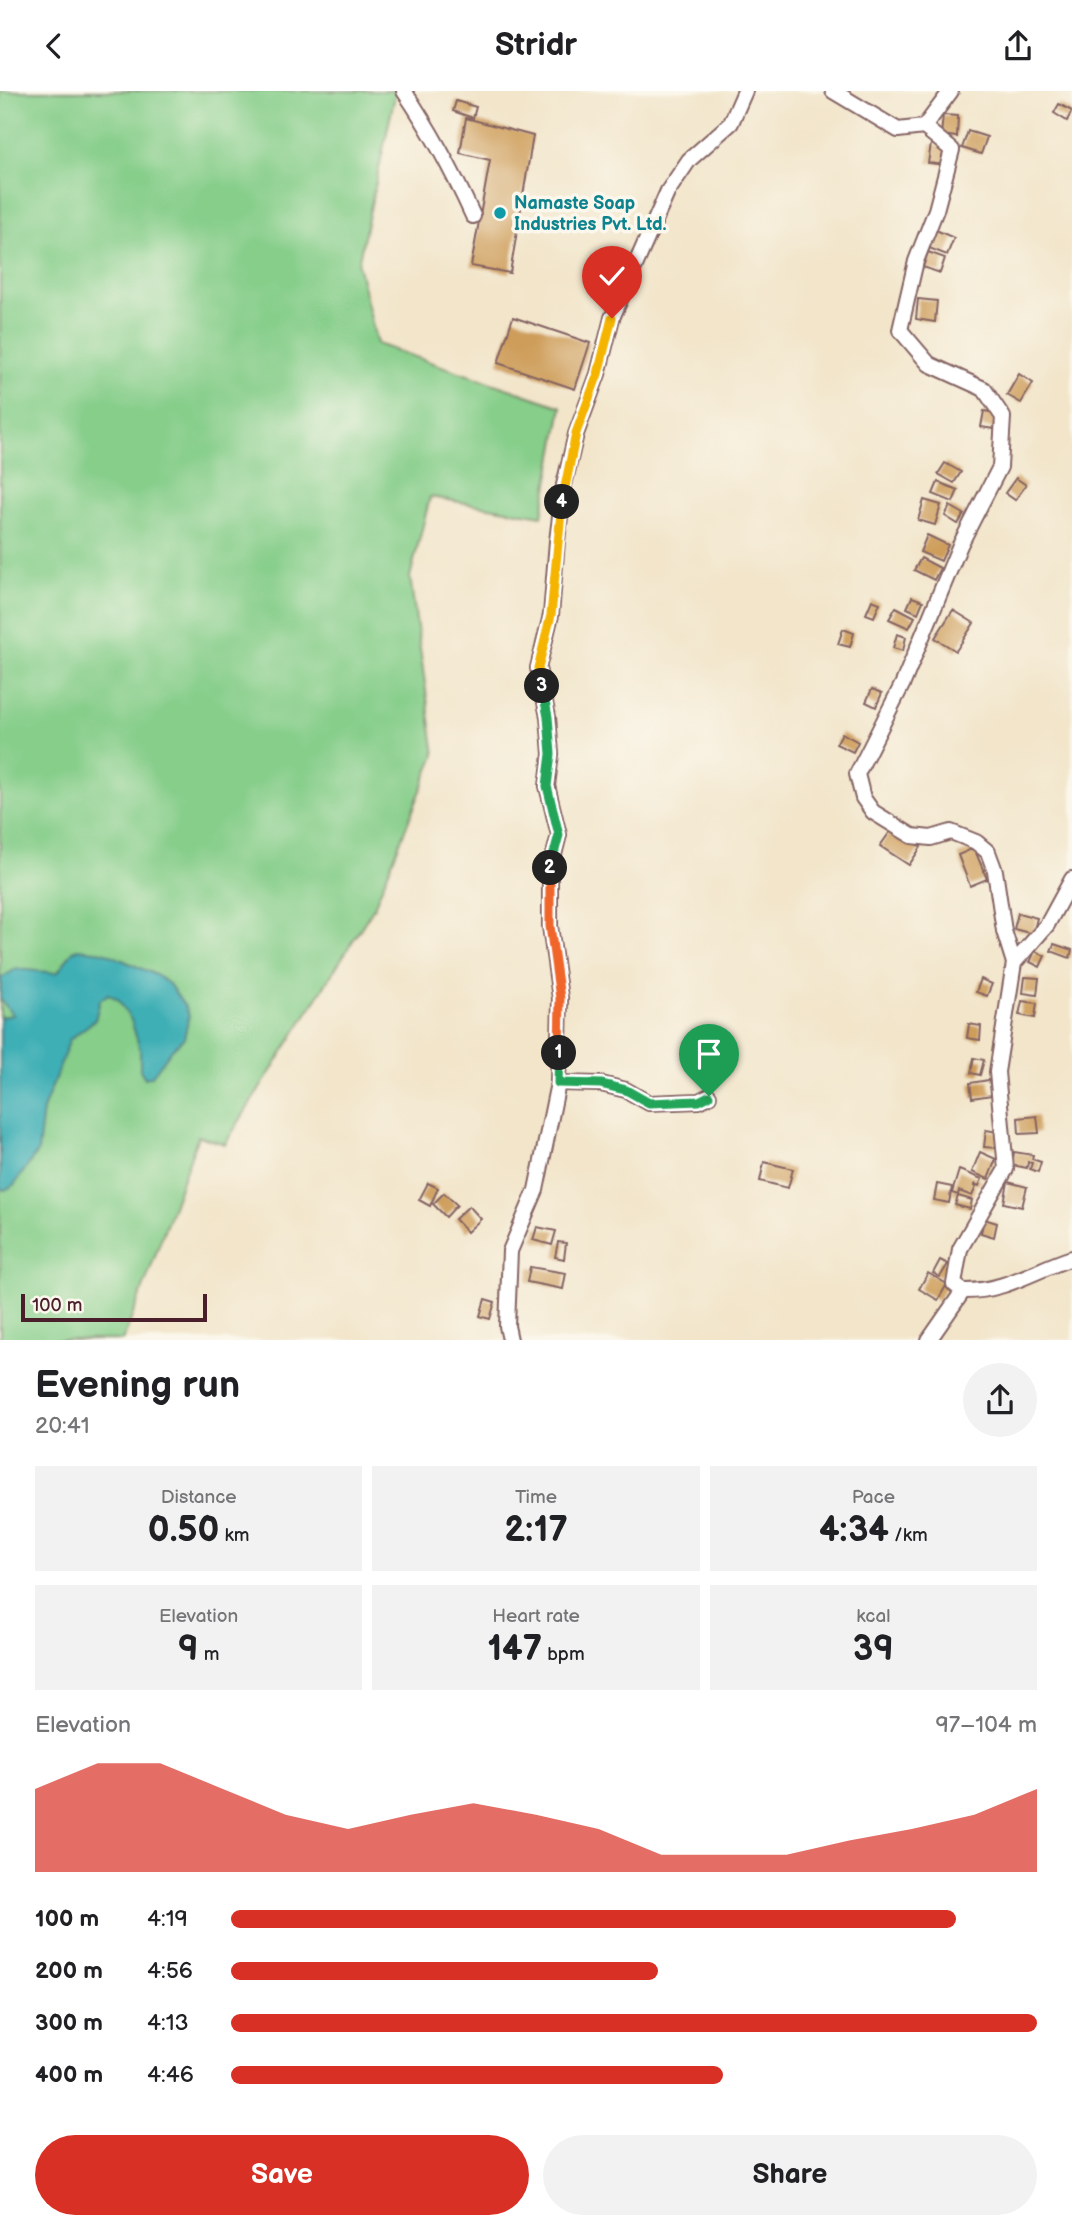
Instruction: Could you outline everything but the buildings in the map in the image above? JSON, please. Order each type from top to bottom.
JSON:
[{"type":"street","points":[[404,91],[425,121],[453,171],[473,216]]},
{"type":"street","points":[[510,1340],[507,1326],[510,1251],[536,1190],[558,1083],[560,998],[550,926],[550,870],[559,835],[547,786],[551,754],[548,717],[538,668],[551,615],[564,485],[576,433],[598,374],[612,318],[668,191],[689,160],[731,123],[745,91]]},
{"type":"street","points":[[833,91],[898,130],[925,127],[952,150],[936,210],[916,261],[900,330],[929,364],[984,389],[1003,417],[1000,467],[960,545],[903,683],[857,774],[863,798],[873,812],[912,836],[931,838],[951,832],[976,842],[988,852],[995,871],[1004,931],[1014,963],[998,1072],[1006,1169],[960,1249],[954,1284],[963,1291],[977,1291],[1018,1282],[1072,1258]]},
{"type":"street","points":[[925,127],[951,91]]},
{"type":"street","points":[[1014,963],[1047,925],[1072,879]]},
{"type":"street","points":[[558,1083],[601,1084],[626,1090],[649,1103],[699,1101],[709,1096]]},
{"type":"street","points":[[929,1340],[963,1291]]},
{"type":"green space","points":[[0,91],[396,91],[358,264],[377,344],[562,407],[542,516],[430,497],[410,577],[435,755],[374,907],[225,1144],[198,1136],[123,1340],[0,1340]]},
{"type":"water","points":[[78,949],[104,952],[156,975],[169,984],[189,1016],[184,1038],[152,1076],[145,1078],[140,1070],[140,1049],[131,1020],[118,999],[108,994],[100,1000],[95,1020],[70,1039],[43,1110],[38,1151],[14,1185],[5,1190],[0,1189],[0,1017],[13,1015],[0,999],[1,978],[16,969],[57,973],[73,951]]},
{"type":"place","name":"Namaste Soap Industries Pvt. Ltd.","points":[[500,213]]},
{"type":"route","points":[[612,318],[598,374],[576,433],[564,485],[551,615],[538,668],[548,717],[551,754],[547,786],[559,835],[550,870],[550,926],[560,998],[558,1083],[601,1084],[626,1090],[649,1103],[699,1101],[709,1096]]}]
